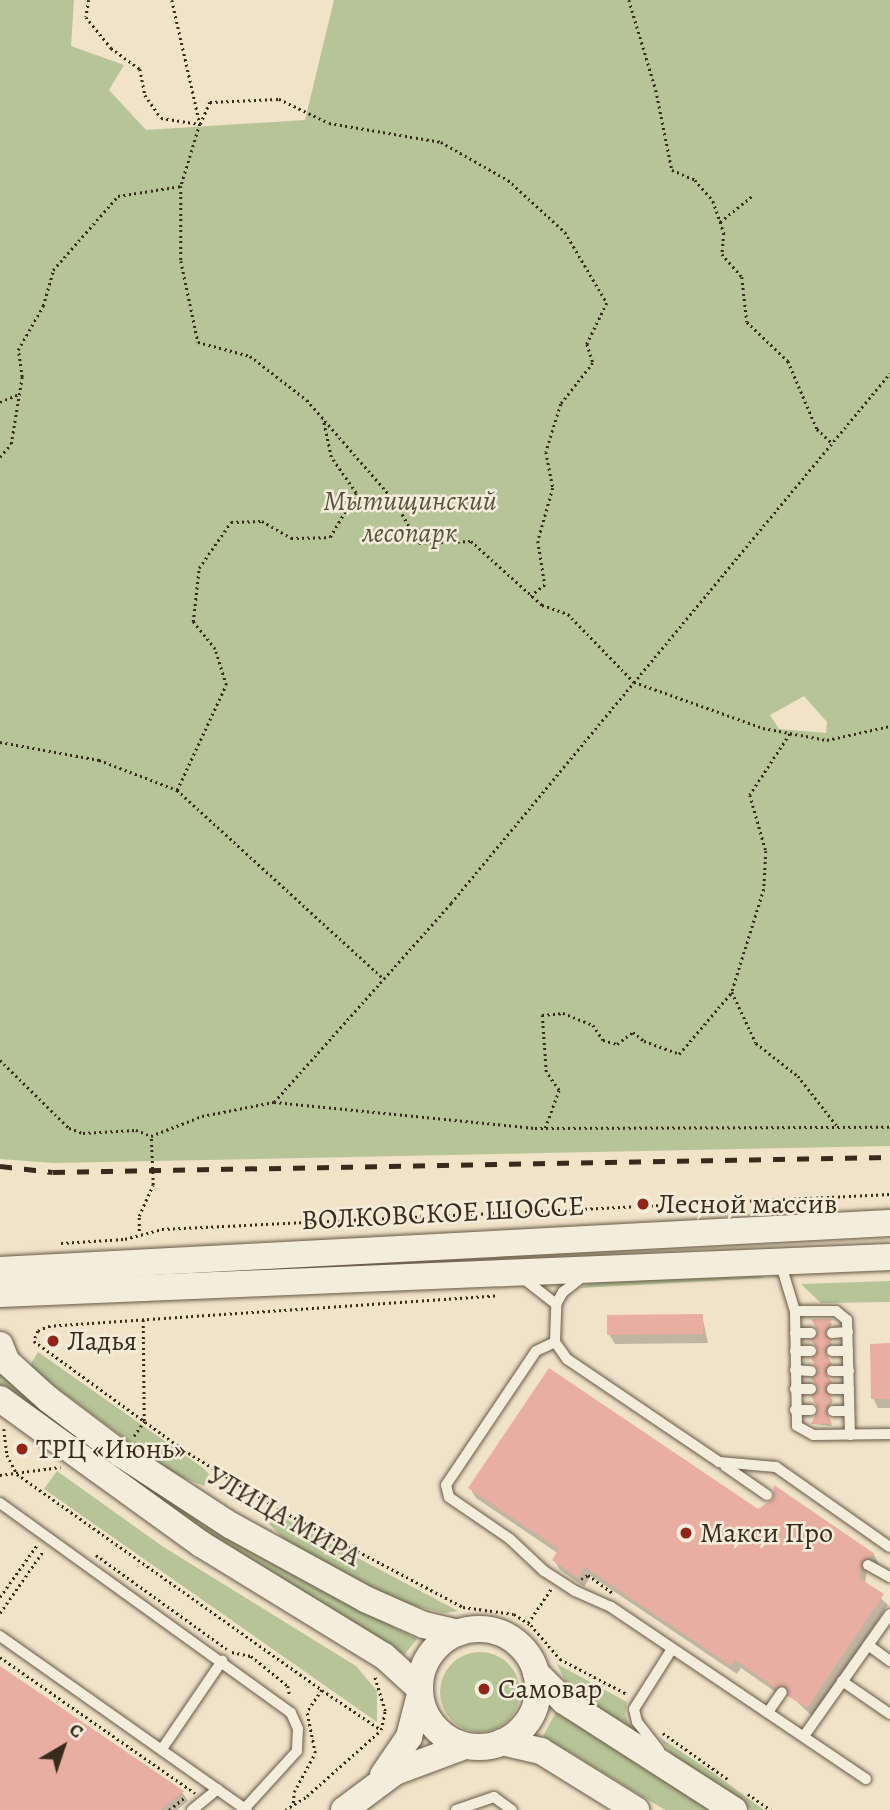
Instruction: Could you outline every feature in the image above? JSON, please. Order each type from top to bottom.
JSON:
[{"type":"main road","name":"ВОЛКОВСКОЕ ШОССЕ","points":[[0,1270],[890,1223]]},
{"type":"main road","points":[[0,1270],[0,1296],[495,1272],[890,1257]]},
{"type":"main road","name":"УЛИЦА МИРА","points":[[0,1345],[7,1362],[48,1399],[121,1454],[230,1525],[365,1599],[424,1625],[458,1633]]},
{"type":"main road","points":[[0,1399],[201,1544],[376,1650],[419,1693],[433,1724],[465,1746]]},
{"type":"main road","points":[[350,1808],[377,1782],[409,1738],[419,1693],[432,1655],[458,1633],[484,1628],[507,1636],[530,1656],[536,1673],[532,1710],[522,1726],[502,1742]]},
{"type":"main road","points":[[536,1673],[566,1702],[684,1775],[734,1810]]},
{"type":"main road","points":[[377,1782],[415,1762],[465,1746],[502,1742],[541,1751],[636,1810]]},
{"type":"lane","points":[[781,1261],[795,1311],[795,1423],[805,1434],[890,1434]]},
{"type":"lane","points":[[597,1269],[576,1280],[556,1304],[555,1342],[567,1359],[767,1495]]},
{"type":"lane","points":[[495,1272],[536,1284],[556,1304]]},
{"type":"lane","points":[[795,1311],[840,1312],[847,1320],[850,1435]]},
{"type":"lane","points":[[832,1333],[848,1332]]},
{"type":"lane","points":[[795,1333],[811,1333]]},
{"type":"lane","points":[[555,1342],[536,1351],[446,1485],[449,1497],[557,1580],[611,1607],[866,1779]]},
{"type":"lane","points":[[795,1351],[811,1351]]},
{"type":"lane","points":[[832,1351],[848,1351]]},
{"type":"lane","points":[[795,1370],[811,1371]]},
{"type":"lane","points":[[832,1371],[849,1371]]},
{"type":"lane","points":[[795,1389],[811,1389]]},
{"type":"lane","points":[[832,1389],[849,1389]]},
{"type":"lane","points":[[795,1410],[811,1410]]},
{"type":"lane","points":[[833,1410],[849,1411]]},
{"type":"lane","points":[[719,1462],[776,1467],[890,1547]]},
{"type":"lane","points":[[0,1503],[284,1706],[295,1720],[299,1737],[287,1767],[246,1809],[0,1636]]},
{"type":"lane","points":[[867,1565],[890,1577]]},
{"type":"lane","points":[[804,1737],[890,1614]]},
{"type":"lane","points":[[868,1645],[890,1661]]},
{"type":"lane","points":[[672,1649],[639,1697],[634,1713],[645,1733],[684,1775]]},
{"type":"lane","points":[[162,1749],[222,1661]]},
{"type":"lane","points":[[842,1681],[890,1714]]},
{"type":"lane","points":[[768,1712],[782,1692]]},
{"type":"lane","points":[[192,1810],[218,1789]]},
{"type":"lane","points":[[456,1810],[494,1797],[512,1810]]},
{"type":"path","points":[[89,0],[86,17],[111,48],[140,69],[145,95],[161,118],[200,124]]},
{"type":"path","points":[[172,0],[200,124]]},
{"type":"path","points":[[629,0],[656,90],[672,170],[695,180],[713,201],[720,222],[722,254],[742,277],[747,322],[788,361],[817,429],[831,442]]},
{"type":"path","points":[[531,596],[545,584],[538,541],[553,488],[546,452],[561,404],[593,363],[587,344],[607,303],[565,232],[508,180],[441,142],[329,123],[279,99],[210,102],[200,124],[181,186],[181,261],[198,342],[250,356],[322,418],[394,500],[419,543],[471,541],[531,596],[542,605],[568,614],[634,682],[707,710],[827,740],[890,726]]},
{"type":"path","points":[[0,457],[11,444],[22,377],[18,350],[43,306],[53,270],[118,196],[181,186]]},
{"type":"path","points":[[720,222],[752,196]]},
{"type":"path","points":[[274,1102],[384,979],[742,556],[831,442],[890,373]]},
{"type":"path","points":[[0,402],[19,394]]},
{"type":"path","points":[[177,790],[226,685],[215,649],[193,622],[199,568],[231,522],[262,521],[291,537],[330,537],[356,493],[331,457],[322,418]]},
{"type":"path","points":[[545,1128],[559,1090],[546,1072],[542,1015],[563,1013],[593,1025],[603,1040],[617,1044],[633,1032],[644,1041],[679,1055],[732,992],[764,889],[766,851],[750,795],[791,733]]},
{"type":"path","points":[[0,742],[99,760],[177,790],[384,979]]},
{"type":"path","points":[[732,992],[756,1042],[798,1076],[838,1127]]},
{"type":"path","points":[[0,1060],[69,1128],[83,1133],[136,1130],[152,1136],[202,1115],[274,1102],[545,1128],[890,1127]]},
{"type":"path","points":[[139,1232],[139,1216],[153,1185],[152,1136]]},
{"type":"path","points":[[61,1243],[125,1239],[139,1232],[890,1194]]},
{"type":"path","points":[[507,1295],[50,1326],[34,1338],[38,1346],[144,1421],[280,1510],[460,1606],[505,1610],[528,1623],[556,1656],[619,1689]]},
{"type":"path","points":[[131,1441],[144,1421],[143,1320]]},
{"type":"path","points":[[4,1425],[7,1455],[17,1474],[380,1730]]},
{"type":"path","points":[[0,1475],[60,1468]]},
{"type":"path","points":[[0,1597],[37,1545],[45,1550],[0,1613]]},
{"type":"path","points":[[528,1623],[557,1580]]},
{"type":"path","points":[[0,1657],[204,1800]]},
{"type":"path","points":[[285,1810],[308,1798],[380,1730],[385,1711],[372,1674]]},
{"type":"path","points":[[307,1712],[322,1690]]},
{"type":"path","points":[[658,1730],[771,1810]]},
{"type":"path","points":[[169,1810],[192,1791]]},
{"type":"green space","name":"Мытищинский лесопарк","points":[[0,0],[74,0],[71,46],[124,65],[109,90],[146,130],[305,120],[334,0],[890,0],[890,1146],[54,1163],[0,1159]],"holes":[[[804,696],[827,722],[826,733],[779,729],[770,715]]]},
{"type":"green space","points":[[752,1272],[764,1278],[580,1288],[594,1281]]},
{"type":"green space","points":[[890,1281],[890,1302],[821,1303],[801,1284]]},
{"type":"green space","points":[[38,1352],[203,1468],[209,1474],[204,1486],[171,1473],[29,1367]]},
{"type":"green space","points":[[0,1373],[367,1613],[417,1639],[404,1655],[208,1534],[0,1385]]},
{"type":"green space","points":[[57,1471],[162,1546],[356,1666],[377,1691],[377,1722],[44,1489]]},
{"type":"green space","points":[[279,1515],[458,1611],[444,1613],[386,1599],[292,1547],[269,1524]]},
{"type":"green space","points":[[480,1652],[495,1655],[508,1664],[517,1677],[520,1692],[517,1707],[508,1720],[495,1729],[480,1732],[465,1729],[452,1720],[443,1707],[440,1692],[443,1677],[452,1664],[465,1655]]},
{"type":"green space","points":[[557,1664],[627,1702],[625,1714],[633,1734],[566,1683]]},
{"type":"green space","points":[[556,1712],[716,1810],[665,1810],[543,1736]]},
{"type":"green space","points":[[659,1737],[764,1810],[751,1810],[673,1756]]},
{"type":"building","points":[[703,1314],[703,1334],[607,1335],[607,1315]]},
{"type":"building","points":[[811,1319],[832,1319],[825,1333],[832,1340],[825,1352],[832,1364],[825,1372],[832,1382],[825,1390],[832,1396],[826,1410],[832,1424],[811,1424],[818,1409],[811,1396],[818,1388],[811,1378],[818,1371],[811,1358],[818,1350],[811,1340],[818,1332]]},
{"type":"building","points":[[890,1343],[890,1399],[871,1399],[870,1344]]},
{"type":"building","points":[[549,1368],[758,1509],[773,1499],[774,1485],[875,1554],[862,1561],[859,1578],[884,1594],[807,1708],[788,1696],[786,1686],[776,1688],[735,1660],[731,1666],[585,1567],[578,1578],[552,1560],[559,1549],[468,1488]]},
{"type":"building","points":[[0,1666],[184,1791],[161,1810],[0,1810]]},
{"type":"railway","points":[[0,1166],[53,1172],[890,1157]]},
{"type":"place","name":"Лесной массив","points":[[643,1204]]},
{"type":"place","name":"Ладья","points":[[53,1341]]},
{"type":"place","name":"ТРЦ «Июнь»","points":[[22,1449]]},
{"type":"place","name":"Макси Про","points":[[686,1533]]},
{"type":"place","name":"Самовар","points":[[484,1689]]}]
